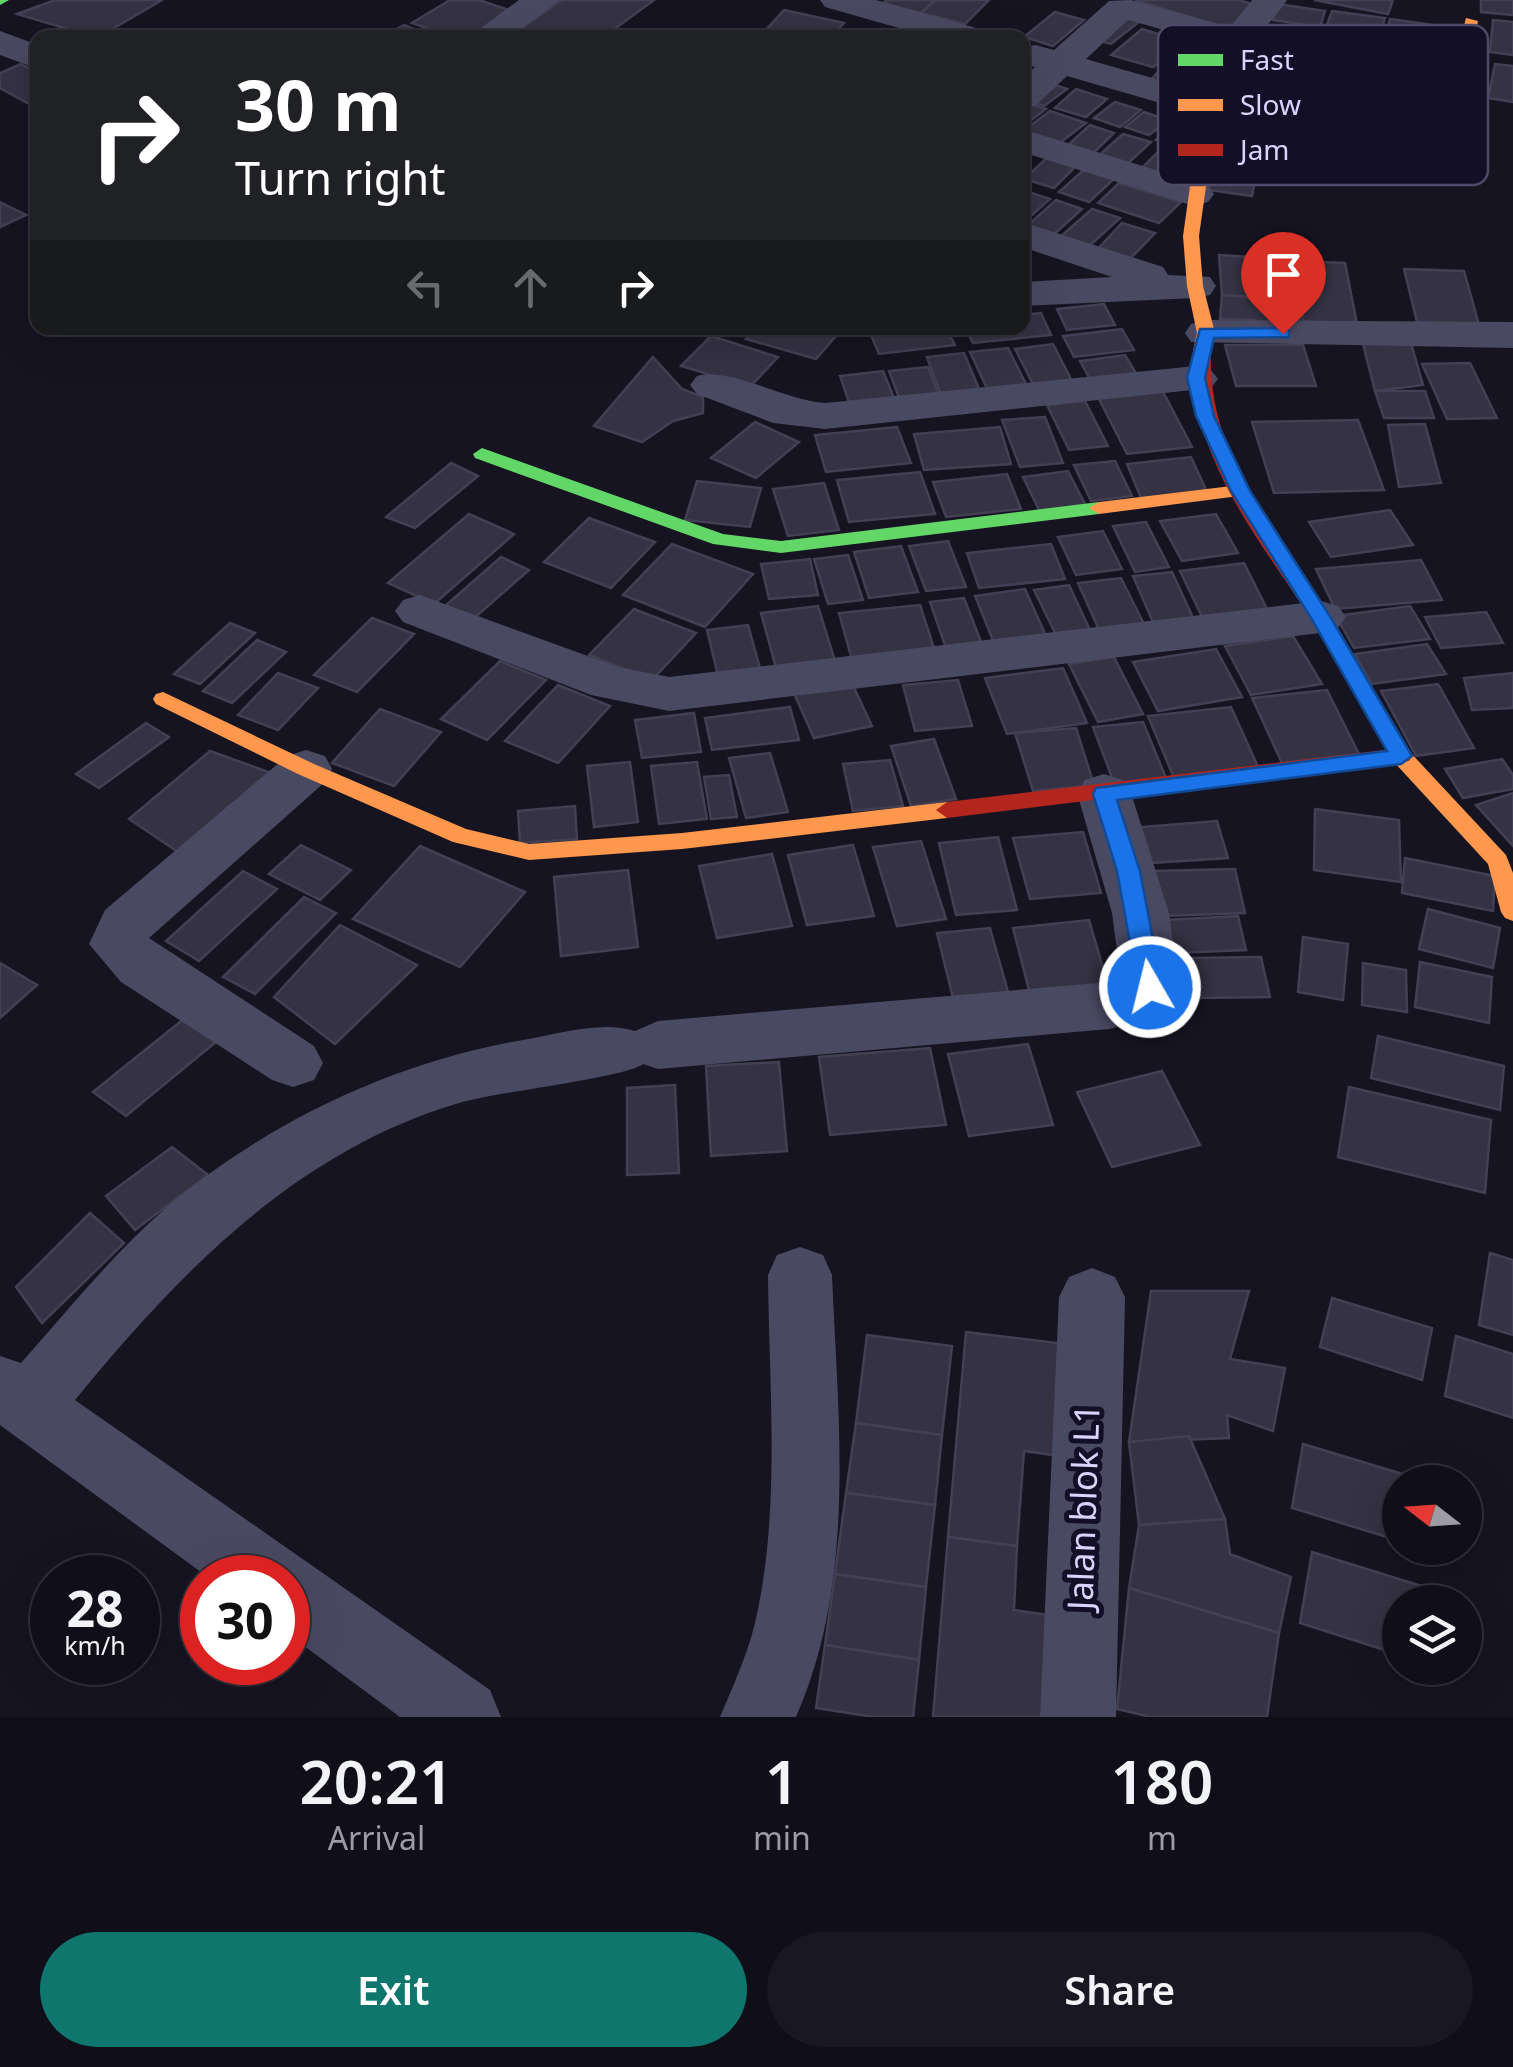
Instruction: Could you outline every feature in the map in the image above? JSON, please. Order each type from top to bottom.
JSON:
[{"type":"street","points":[[497,30],[544,0]]},
{"type":"street","points":[[837,0],[977,28]]},
{"type":"street","points":[[1245,25],[1270,0]]},
{"type":"street","points":[[1030,91],[1061,64],[1112,3],[1204,25]]},
{"type":"street","points":[[0,42],[30,55]]},
{"type":"street","points":[[1030,54],[1158,92]]},
{"type":"street","points":[[1030,143],[1158,183]]},
{"type":"street","points":[[1165,185],[1194,194]]},
{"type":"street","points":[[1196,185],[1187,286],[1206,333],[1196,378],[1205,416],[1240,491],[1321,618],[1401,756],[1508,878]]},
{"type":"street","points":[[1030,237],[1187,286]]},
{"type":"street","points":[[1030,294],[1187,286]]},
{"type":"street","points":[[1206,333],[1513,335]]},
{"type":"street","points":[[712,385],[789,414],[825,416],[1196,378]]},
{"type":"street","points":[[482,454],[693,530],[749,546],[781,547],[1240,491]]},
{"type":"street","points":[[420,610],[609,683],[669,694],[1321,618]]},
{"type":"street","points":[[163,699],[306,769],[461,836],[529,852],[682,842],[1401,756]]},
{"type":"street","points":[[293,1063],[141,966],[118,944],[125,925],[306,769]]},
{"type":"street","points":[[237,1555],[14,1396],[213,1208],[364,1110],[429,1085],[552,1056],[1109,1006],[1140,999],[1150,987],[1150,967],[1129,871],[1104,794]]},
{"type":"street","points":[[758,1717],[772,1692],[802,1571],[800,1274]]},
{"type":"street","name":"Jalan blok L1","points":[[1078,1717],[1092,1296]]},
{"type":"street","points":[[310,1607],[463,1717]]},
{"type":"building","points":[[55,0],[162,0],[111,30],[70,30],[17,14]]},
{"type":"building","points":[[450,0],[479,0],[515,12],[486,30],[432,30],[412,23]]},
{"type":"building","points":[[562,0],[654,0],[613,30],[519,30]]},
{"type":"building","points":[[935,0],[921,13],[883,3]]},
{"type":"building","points":[[936,0],[989,0],[965,24],[921,13]]},
{"type":"building","points":[[1135,0],[1239,0],[1258,6],[1234,25],[1216,25]]},
{"type":"building","points":[[1314,0],[1393,0],[1388,14]]},
{"type":"building","points":[[1481,0],[1513,0],[1513,15],[1481,12]]},
{"type":"building","points":[[1278,4],[1325,11],[1321,25],[1273,20]]},
{"type":"building","points":[[784,10],[844,23],[837,30],[766,30]]},
{"type":"building","points":[[1332,11],[1385,18],[1383,25],[1327,25]]},
{"type":"building","points":[[1055,12],[1084,20],[1053,46],[1030,39],[1030,32]]},
{"type":"building","points":[[1122,16],[1140,21],[1111,44],[1093,39]]},
{"type":"building","points":[[1390,19],[1433,25],[1389,25]]},
{"type":"building","points":[[1493,20],[1513,22],[1513,55],[1490,52]]},
{"type":"building","points":[[1142,29],[1158,34],[1158,63],[1153,67],[1111,55]]},
{"type":"building","points":[[21,64],[30,69],[30,105],[0,88],[0,73]]},
{"type":"building","points":[[1495,64],[1513,66],[1513,102],[1488,98]]},
{"type":"building","points":[[1158,72],[1158,90],[1145,87]]},
{"type":"building","points":[[1055,85],[1067,89],[1044,106],[1032,102]]},
{"type":"building","points":[[1076,89],[1107,99],[1086,117],[1055,108]]},
{"type":"building","points":[[1115,102],[1141,110],[1120,127],[1094,118]]},
{"type":"building","points":[[1030,104],[1046,109],[1030,121]]},
{"type":"building","points":[[1050,111],[1086,123],[1057,145],[1030,135],[1030,126]]},
{"type":"building","points":[[1144,112],[1158,117],[1158,128],[1149,135],[1125,127]]},
{"type":"building","points":[[1090,125],[1114,133],[1091,155],[1066,147]]},
{"type":"building","points":[[1123,134],[1151,142],[1125,166],[1096,158]]},
{"type":"building","points":[[1158,152],[1158,181],[1136,174]]},
{"type":"building","points":[[1048,157],[1076,166],[1054,188],[1030,181],[1030,174]]},
{"type":"building","points":[[1086,168],[1116,177],[1089,202],[1059,192]]},
{"type":"building","points":[[1119,183],[1181,202],[1159,223],[1098,203]]},
{"type":"building","points":[[1210,185],[1254,185],[1252,196],[1209,190]]},
{"type":"building","points":[[1030,193],[1050,199],[1030,217]]},
{"type":"building","points":[[1056,200],[1082,209],[1052,236],[1030,229],[1030,223]]},
{"type":"building","points":[[0,202],[26,215],[0,227]]},
{"type":"building","points":[[1092,209],[1120,218],[1087,248],[1059,238]]},
{"type":"building","points":[[1122,223],[1155,233],[1129,260],[1097,250]]},
{"type":"building","points":[[1219,255],[1282,259],[1286,299],[1222,295]]},
{"type":"building","points":[[1293,261],[1345,263],[1357,324],[1303,321]]},
{"type":"building","points":[[1404,269],[1464,271],[1479,325],[1417,322]]},
{"type":"building","points":[[1222,295],[1299,301],[1300,329],[1257,329],[1255,320],[1220,319]]},
{"type":"building","points":[[1104,304],[1115,325],[1067,330],[1057,309]]},
{"type":"building","points":[[1041,313],[1051,335],[973,343],[969,335],[1030,335],[1030,314]]},
{"type":"building","points":[[1122,329],[1134,350],[1074,357],[1063,336]]},
{"type":"building","points":[[750,335],[837,335],[816,359],[746,339]]},
{"type":"building","points":[[871,335],[950,335],[955,345],[879,354]]},
{"type":"building","points":[[711,336],[778,357],[750,387],[681,366]]},
{"type":"building","points":[[1410,340],[1423,385],[1375,391],[1363,344]]},
{"type":"building","points":[[1053,344],[1072,381],[1034,386],[1015,349]]},
{"type":"building","points":[[1225,345],[1303,345],[1316,386],[1236,386]]},
{"type":"building","points":[[1008,348],[1029,390],[990,395],[970,352]]},
{"type":"building","points":[[964,353],[982,396],[943,400],[927,357]]},
{"type":"building","points":[[1125,355],[1138,377],[1092,383],[1080,361]]},
{"type":"building","points":[[653,357],[682,389],[703,397],[703,413],[673,421],[642,442],[594,426]]},
{"type":"building","points":[[1470,363],[1497,418],[1447,419],[1422,364]]},
{"type":"building","points":[[928,367],[940,399],[901,403],[889,371]]},
{"type":"building","points":[[883,371],[896,403],[851,408],[840,376]]},
{"type":"building","points":[[1160,386],[1192,447],[1127,454],[1096,393]]},
{"type":"building","points":[[1375,391],[1425,391],[1434,418],[1384,418]]},
{"type":"building","points":[[1085,401],[1108,446],[1069,450],[1047,405]]},
{"type":"building","points":[[1045,417],[1063,463],[1020,467],[1002,420]]},
{"type":"building","points":[[1358,420],[1384,490],[1274,493],[1252,422]]},
{"type":"building","points":[[755,422],[799,442],[756,478],[711,458]]},
{"type":"building","points":[[1425,424],[1441,483],[1399,487],[1388,425]]},
{"type":"building","points":[[897,427],[911,463],[826,472],[815,435]]},
{"type":"building","points":[[1000,427],[1011,464],[924,470],[914,434]]},
{"type":"building","points":[[1191,457],[1207,492],[1141,498],[1127,464]]},
{"type":"building","points":[[1115,461],[1132,496],[1091,501],[1074,465]]},
{"type":"building","points":[[451,463],[478,476],[415,528],[386,517]]},
{"type":"building","points":[[1068,471],[1086,506],[1040,512],[1023,477]]},
{"type":"building","points":[[920,472],[935,514],[849,522],[837,480]]},
{"type":"building","points":[[1007,474],[1021,509],[946,517],[933,482]]},
{"type":"building","points":[[697,481],[761,488],[750,527],[685,520]]},
{"type":"building","points":[[824,483],[839,530],[788,536],[773,489]]},
{"type":"building","points":[[1390,510],[1413,545],[1331,557],[1309,522]]},
{"type":"building","points":[[469,514],[514,534],[434,604],[388,583]]},
{"type":"building","points":[[1216,514],[1238,553],[1182,561],[1160,521]]},
{"type":"building","points":[[589,518],[655,542],[611,588],[544,562]]},
{"type":"building","points":[[1146,522],[1169,567],[1135,572],[1113,526]]},
{"type":"building","points":[[1103,531],[1122,569],[1076,575],[1058,537]]},
{"type":"building","points":[[948,541],[966,587],[926,591],[909,546]]},
{"type":"building","points":[[672,544],[753,574],[705,627],[623,595]]},
{"type":"building","points":[[1051,544],[1065,579],[979,588],[967,553]]},
{"type":"building","points":[[901,546],[918,592],[869,598],[854,552]]},
{"type":"building","points":[[848,555],[863,600],[828,604],[814,559]]},
{"type":"building","points":[[501,557],[529,570],[472,620],[444,607]]},
{"type":"building","points":[[810,559],[818,595],[769,599],[761,564]]},
{"type":"building","points":[[1421,560],[1442,600],[1335,609],[1316,569]]},
{"type":"building","points":[[1244,563],[1270,615],[1205,623],[1180,571]]},
{"type":"building","points":[[1172,572],[1195,622],[1155,627],[1133,576]]},
{"type":"building","points":[[1121,578],[1145,626],[1100,632],[1078,583]]},
{"type":"building","points":[[1069,585],[1090,630],[1056,635],[1034,590]]},
{"type":"building","points":[[1025,589],[1046,636],[994,643],[975,596]]},
{"type":"building","points":[[964,598],[983,647],[947,651],[930,602]]},
{"type":"building","points":[[920,605],[935,651],[852,660],[839,613]]},
{"type":"building","points":[[818,606],[835,661],[776,668],[761,613]]},
{"type":"building","points":[[1410,606],[1430,639],[1354,648],[1336,616]]},
{"type":"building","points":[[634,609],[696,633],[652,680],[589,655]]},
{"type":"building","points":[[1486,612],[1503,643],[1441,648],[1425,617]]},
{"type":"building","points":[[372,618],[414,634],[357,692],[314,675]]},
{"type":"building","points":[[230,623],[255,633],[200,684],[174,674]]},
{"type":"building","points":[[748,625],[763,679],[720,684],[707,630]]},
{"type":"building","points":[[1293,636],[1322,684],[1251,695],[1225,646]]},
{"type":"building","points":[[257,640],[286,652],[232,703],[203,691]]},
{"type":"building","points":[[1427,644],[1446,674],[1372,684],[1355,654]]},
{"type":"building","points":[[1216,649],[1242,697],[1158,711],[1133,662]]},
{"type":"building","points":[[1114,657],[1143,714],[1098,722],[1069,664]]},
{"type":"building","points":[[500,661],[546,680],[487,740],[441,719]]},
{"type":"building","points":[[1063,668],[1087,723],[1007,734],[985,678]]},
{"type":"building","points":[[278,673],[318,688],[278,730],[238,715]]},
{"type":"building","points":[[1513,673],[1513,708],[1472,710],[1464,678]]},
{"type":"building","points":[[850,679],[872,726],[814,738],[793,691]]},
{"type":"building","points":[[958,680],[972,726],[915,731],[903,685]]},
{"type":"building","points":[[1438,684],[1474,748],[1416,756],[1381,691]]},
{"type":"building","points":[[558,685],[610,706],[558,763],[505,741]]},
{"type":"building","points":[[1327,690],[1359,754],[1282,763],[1252,698]]},
{"type":"building","points":[[790,707],[799,740],[712,750],[705,718]]},
{"type":"building","points":[[1231,707],[1259,769],[1174,778],[1148,716]]},
{"type":"building","points":[[380,709],[441,732],[394,786],[332,763]]},
{"type":"building","points":[[694,713],[701,752],[642,758],[635,720]]},
{"type":"building","points":[[1143,722],[1166,778],[1114,783],[1093,727]]},
{"type":"building","points":[[146,723],[169,737],[99,788],[76,774]]},
{"type":"building","points":[[1076,728],[1094,785],[1033,791],[1015,733]]},
{"type":"building","points":[[934,739],[956,799],[911,806],[891,746]]},
{"type":"building","points":[[210,751],[274,774],[178,852],[129,819]]},
{"type":"building","points":[[770,753],[788,812],[746,818],[729,758]]},
{"type":"building","points":[[1502,759],[1513,775],[1513,789],[1463,798],[1445,769]]},
{"type":"building","points":[[890,760],[903,806],[853,811],[843,764]]},
{"type":"building","points":[[630,762],[638,822],[594,827],[587,766]]},
{"type":"building","points":[[697,762],[707,819],[659,824],[651,766]]},
{"type":"building","points":[[729,775],[737,817],[711,819],[704,777]]},
{"type":"building","points":[[1513,793],[1513,846],[1476,805]]},
{"type":"building","points":[[575,806],[577,839],[520,843],[518,811]]},
{"type":"building","points":[[1315,809],[1399,820],[1401,882],[1314,870]]},
{"type":"building","points":[[1217,821],[1228,858],[1152,863],[1141,827]]},
{"type":"building","points":[[1083,832],[1101,893],[1030,899],[1013,838]]},
{"type":"building","points":[[998,837],[1017,910],[956,915],[939,843]]},
{"type":"building","points":[[921,841],[946,919],[897,926],[873,847]]},
{"type":"building","points":[[301,845],[351,870],[320,900],[269,874]]},
{"type":"building","points":[[853,845],[874,916],[807,925],[788,855]]},
{"type":"building","points":[[420,846],[525,892],[460,967],[353,919]]},
{"type":"building","points":[[772,854],[792,926],[717,938],[699,866]]},
{"type":"building","points":[[1405,858],[1495,876],[1493,911],[1402,893]]},
{"type":"building","points":[[1235,869],[1245,913],[1163,916],[1153,871]]},
{"type":"building","points":[[628,870],[638,947],[561,956],[554,877]]},
{"type":"building","points":[[243,871],[277,889],[199,961],[166,941]]},
{"type":"building","points":[[304,897],[336,913],[255,994],[223,977]]},
{"type":"building","points":[[1428,909],[1500,928],[1493,968],[1419,949]]},
{"type":"building","points":[[1238,916],[1246,950],[1175,953],[1166,920]]},
{"type":"building","points":[[1089,920],[1111,995],[1032,1002],[1013,928]]},
{"type":"building","points":[[340,925],[417,965],[335,1044],[274,997]]},
{"type":"building","points":[[990,928],[1008,992],[953,998],[937,933]]},
{"type":"building","points":[[1303,937],[1348,944],[1343,1000],[1298,992]]},
{"type":"building","points":[[1261,957],[1270,997],[1199,998],[1192,958]]},
{"type":"building","points":[[1420,962],[1492,977],[1489,1023],[1415,1007]]},
{"type":"building","points":[[0,963],[37,985],[0,1018]]},
{"type":"building","points":[[1363,963],[1406,970],[1407,1012],[1362,1005]]},
{"type":"building","points":[[191,1013],[223,1036],[126,1116],[93,1092]]},
{"type":"building","points":[[1378,1036],[1504,1066],[1500,1110],[1371,1078]]},
{"type":"building","points":[[1028,1044],[1053,1125],[969,1136],[948,1054]]},
{"type":"building","points":[[930,1048],[946,1125],[830,1135],[819,1057]]},
{"type":"building","points":[[779,1062],[787,1151],[711,1156],[706,1066]]},
{"type":"building","points":[[1162,1071],[1200,1145],[1112,1167],[1077,1092]]},
{"type":"building","points":[[675,1085],[679,1173],[627,1175],[627,1088]]},
{"type":"building","points":[[1349,1087],[1491,1120],[1485,1193],[1338,1157]]},
{"type":"building","points":[[172,1147],[208,1175],[135,1230],[106,1196]]},
{"type":"building","points":[[90,1213],[124,1243],[42,1323],[16,1287]]},
{"type":"building","points":[[1490,1253],[1513,1260],[1513,1335],[1479,1325]]},
{"type":"building","points":[[1151,1291],[1249,1291],[1230,1359],[1285,1368],[1273,1431],[1227,1415],[1229,1438],[1129,1442]]},
{"type":"building","points":[[1332,1298],[1432,1328],[1422,1380],[1320,1347]]},
{"type":"building","points":[[966,1332],[1065,1344],[1060,1456],[1024,1451],[1017,1546],[948,1537]]},
{"type":"building","points":[[867,1335],[952,1346],[942,1435],[856,1423]]},
{"type":"building","points":[[1456,1336],[1513,1354],[1513,1418],[1445,1396]]},
{"type":"building","points":[[856,1423],[942,1435],[935,1505],[846,1493]]},
{"type":"building","points":[[1189,1436],[1225,1519],[1139,1525],[1129,1442]]},
{"type":"building","points":[[1303,1444],[1382,1468],[1382,1536],[1292,1508]]},
{"type":"building","points":[[846,1493],[935,1505],[926,1587],[835,1574]]},
{"type":"building","points":[[1225,1519],[1230,1554],[1291,1577],[1279,1633],[1129,1588],[1139,1525]]},
{"type":"building","points":[[948,1537],[1017,1546],[1014,1610],[1055,1616],[1050,1717],[933,1717]]},
{"type":"building","points":[[1312,1552],[1418,1585],[1382,1585],[1382,1649],[1300,1623]]},
{"type":"building","points":[[835,1574],[926,1587],[919,1660],[825,1645]]},
{"type":"building","points":[[1129,1588],[1279,1633],[1267,1717],[1151,1717],[1117,1709]]},
{"type":"building","points":[[825,1645],[919,1660],[913,1717],[874,1717],[816,1708]]},
{"type":"traffic: fast","points":[[482,454],[720,540],[781,547],[1099,508]]},
{"type":"traffic: slow","points":[[1470,25],[1471,21]]},
{"type":"traffic: slow","points":[[1198,185],[1191,236],[1195,286],[1206,333],[1202,351]]},
{"type":"traffic: slow","points":[[1099,508],[1240,491]]},
{"type":"traffic: slow","points":[[1329,631],[1401,756],[1498,861],[1513,912]]},
{"type":"traffic: slow","points":[[163,699],[306,769],[461,836],[529,852],[682,841],[947,810]]},
{"type":"traffic: jam","points":[[1202,351],[1200,386],[1222,459],[1242,497],[1329,631]]},
{"type":"traffic: jam","points":[[947,810],[1401,756]]},
{"type":"route","points":[[1150,987],[1150,967],[1129,871],[1104,794],[1401,756],[1321,618],[1240,491],[1205,416],[1196,378],[1206,333],[1283,334]]}]
